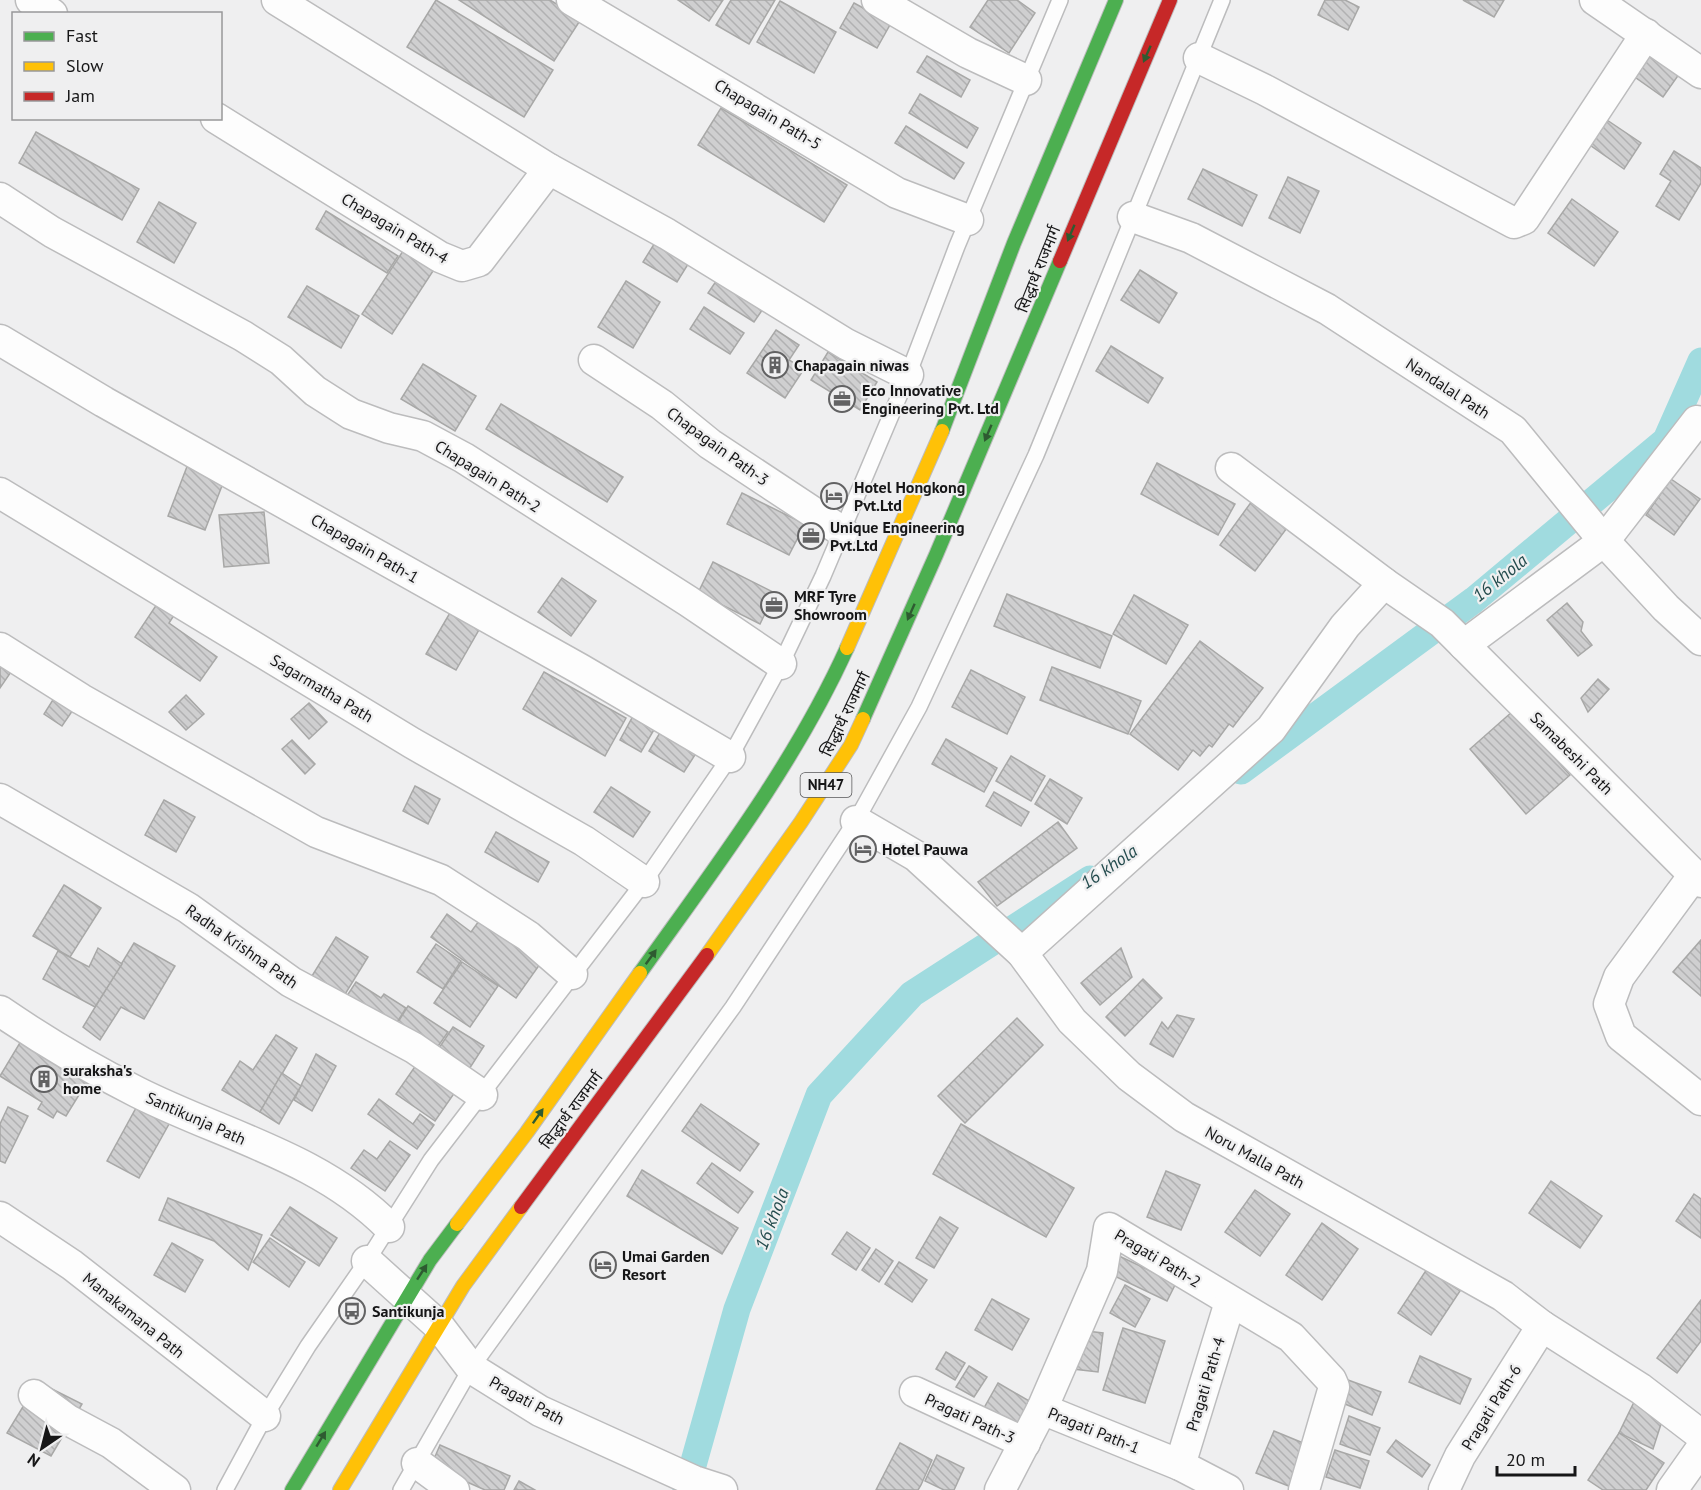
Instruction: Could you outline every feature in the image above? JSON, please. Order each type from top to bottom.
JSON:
[{"type":"highway","name":"सिद्धार्थ राजमार्ग","points":[[292,1490],[406,1295],[693,899],[785,764],[832,681],[895,542],[954,402],[1014,243],[1116,0]]},
{"type":"highway","name":"सिद्धार्थ राजमार्ग","points":[[340,1490],[470,1277],[801,822],[850,745],[955,512],[1117,120],[1170,0]]},
{"type":"street","points":[[31,0],[49,12]]},
{"type":"street","points":[[277,0],[549,169],[667,234],[846,344],[908,375]]},
{"type":"street","name":"Chapagain Path-5","points":[[572,0],[897,193],[968,220]]},
{"type":"street","points":[[877,0],[968,53],[1026,80]]},
{"type":"street","points":[[1595,0],[1701,73]]},
{"type":"street","points":[[1199,58],[1265,90],[1514,223],[1524,219],[1646,34]]},
{"type":"street","name":"Chapagain Path-4","points":[[219,120],[440,257],[462,266],[479,261],[549,169]]},
{"type":"street","name":"Chapagain Path-2","points":[[0,198],[52,232],[243,336],[281,360],[315,391],[351,414],[389,429],[423,436],[464,459],[688,601],[781,664]]},
{"type":"street","name":"Nandalal Path","points":[[1133,217],[1191,238],[1327,309],[1513,430],[1604,541],[1666,608],[1701,640]]},
{"type":"street","name":"Chapagain Path-1","points":[[0,340],[104,402],[580,669],[730,757]]},
{"type":"street","name":"Chapagain Path-3","points":[[594,360],[662,405],[710,444],[843,532]]},
{"type":"street","points":[[1464,645],[1604,541],[1700,417]]},
{"type":"street","name":"Samabeshi Path","points":[[1231,468],[1384,583],[1442,623],[1698,879]]},
{"type":"street","name":"Sagarmatha Path","points":[[0,493],[412,743],[584,841],[644,882]]},
{"type":"street","points":[[1022,953],[1271,729],[1344,626],[1384,583]]},
{"type":"street","points":[[0,648],[81,699],[316,832],[441,880],[528,936],[572,974]]},
{"type":"street","name":"Radha Krishna Path","points":[[0,800],[188,908],[291,981],[414,1048],[482,1095]]},
{"type":"street","name":"Noru Malla Path","points":[[856,821],[916,856],[1022,953],[1071,1021],[1129,1076],[1184,1117],[1503,1296],[1542,1326],[1641,1389],[1701,1435]]},
{"type":"street","points":[[1698,879],[1619,977],[1609,1004],[1621,1036],[1701,1100]]},
{"type":"street","name":"Santikunja Path","points":[[0,1011],[48,1044],[137,1093],[318,1172],[367,1205],[389,1227]]},
{"type":"street","name":"Manakamana Path","points":[[0,1217],[72,1265],[265,1416]]},
{"type":"street","name":"Pragati Path-2","points":[[1042,1409],[1102,1270],[1109,1228],[1290,1337],[1332,1380],[1334,1387],[1305,1490]]},
{"type":"street","name":"Pragati Path","points":[[367,1261],[439,1326],[471,1368],[540,1411],[694,1481],[722,1490]]},
{"type":"street","name":"Pragati Path-4","points":[[1180,1465],[1230,1302]]},
{"type":"street","name":"Pragati Path-6","points":[[1444,1490],[1460,1456],[1542,1326]]},
{"type":"street","name":"Pragati Path-3","points":[[915,1392],[1025,1443]]},
{"type":"street","points":[[34,1395],[68,1420],[111,1443],[175,1490]]},
{"type":"street","name":"Pragati Path-1","points":[[1000,1490],[1042,1409],[1180,1465],[1228,1490]]},
{"type":"street","points":[[1672,1490],[1701,1449]]},
{"type":"street","points":[[417,1463],[454,1490]]},
{"type":"lane","points":[[225,1490],[265,1416],[308,1346],[367,1261],[431,1160],[644,882],[730,757],[781,664],[843,532],[908,375],[968,220],[1060,0]]},
{"type":"lane","points":[[401,1490],[471,1368],[733,1007],[856,821],[919,707],[1036,455],[1222,0]]},
{"type":"building","points":[[436,0],[553,70],[524,117],[407,47]]},
{"type":"building","points":[[459,0],[550,0],[581,19],[554,61]]},
{"type":"building","points":[[678,0],[723,0],[709,21]]},
{"type":"building","points":[[731,0],[775,0],[749,44],[716,25]]},
{"type":"building","points":[[988,0],[1017,0],[1035,13],[1009,53],[970,27]]},
{"type":"building","points":[[1325,0],[1345,0],[1359,7],[1348,30],[1318,15]]},
{"type":"building","points":[[1463,0],[1504,0],[1494,17]]},
{"type":"building","points":[[780,1],[836,32],[814,73],[757,42]]},
{"type":"building","points":[[854,3],[891,23],[877,48],[840,28]]},
{"type":"building","points":[[1651,49],[1682,70],[1663,97],[1632,75]]},
{"type":"building","points":[[927,56],[970,80],[961,97],[917,72]]},
{"type":"building","points":[[920,94],[978,128],[967,148],[909,113]]},
{"type":"building","points":[[721,108],[847,185],[824,222],[698,145]]},
{"type":"building","points":[[1604,118],[1641,143],[1624,169],[1587,143]]},
{"type":"building","points":[[906,126],[964,163],[954,179],[895,143]]},
{"type":"building","points":[[36,132],[139,189],[122,220],[19,163]]},
{"type":"building","points":[[1674,151],[1701,168],[1701,183],[1679,220],[1656,206],[1671,181],[1660,174]]},
{"type":"building","points":[[1203,169],[1257,195],[1242,226],[1188,199]]},
{"type":"building","points":[[1288,177],[1319,191],[1300,233],[1269,218]]},
{"type":"building","points":[[1572,199],[1618,232],[1594,266],[1548,233]]},
{"type":"building","points":[[159,202],[196,223],[174,263],[137,242]]},
{"type":"building","points":[[326,211],[398,256],[387,273],[316,229]]},
{"type":"building","points":[[656,241],[690,261],[677,282],[643,262]]},
{"type":"building","points":[[403,251],[433,271],[392,334],[362,314]]},
{"type":"building","points":[[1140,270],[1177,293],[1159,323],[1121,300]]},
{"type":"building","points":[[723,271],[769,300],[754,322],[708,293]]},
{"type":"building","points":[[626,281],[660,302],[633,348],[598,327]]},
{"type":"building","points":[[307,286],[359,316],[341,348],[288,317]]},
{"type":"building","points":[[704,307],[744,333],[730,354],[690,329]]},
{"type":"building","name":"Chapagain niwas","points":[[776,330],[799,345],[789,360],[804,369],[785,398],[747,373]]},
{"type":"building","points":[[1111,346],[1163,378],[1148,403],[1096,371]]},
{"type":"building","points":[[828,352],[877,382],[860,410],[811,380]]},
{"type":"building","points":[[423,364],[476,396],[455,431],[401,399]]},
{"type":"building","points":[[501,404],[623,477],[607,502],[486,429]]},
{"type":"building","points":[[1157,463],[1235,504],[1218,535],[1141,494]]},
{"type":"building","points":[[188,464],[225,478],[205,530],[168,516]]},
{"type":"building","points":[[1671,479],[1700,499],[1674,535],[1646,515]]},
{"type":"building","points":[[742,493],[805,524],[789,555],[727,524]]},
{"type":"building","points":[[1252,501],[1287,528],[1255,571],[1220,545]]},
{"type":"building","points":[[264,512],[269,563],[224,567],[219,515]]},
{"type":"building","points":[[713,562],[775,593],[760,624],[698,593]]},
{"type":"building","points":[[562,578],[596,601],[571,636],[538,612]]},
{"type":"building","points":[[1007,594],[1112,636],[1100,668],[994,626]]},
{"type":"building","points":[[1134,595],[1188,625],[1166,664],[1113,634]]},
{"type":"building","points":[[161,598],[178,609],[169,623],[217,657],[200,681],[135,637]]},
{"type":"building","points":[[1567,603],[1583,622],[1581,631],[1592,645],[1578,656],[1547,620]]},
{"type":"building","points":[[451,611],[480,628],[456,670],[426,654]]},
{"type":"building","points":[[1200,641],[1263,688],[1233,727],[1229,724],[1212,747],[1209,745],[1200,756],[1193,750],[1178,770],[1130,734]]},
{"type":"building","points":[[0,660],[13,669],[0,688]]},
{"type":"building","points":[[1052,667],[1141,701],[1128,734],[1040,700]]},
{"type":"building","points":[[971,670],[1025,697],[1007,734],[952,707]]},
{"type":"building","points":[[544,672],[626,718],[605,756],[523,709]]},
{"type":"building","points":[[1598,679],[1609,689],[1588,712],[1581,698]]},
{"type":"building","points":[[56,695],[75,707],[62,726],[44,714]]},
{"type":"building","points":[[186,695],[204,714],[186,730],[169,712]]},
{"type":"building","points":[[309,703],[327,722],[309,739],[291,719]]},
{"type":"building","points":[[1513,711],[1570,775],[1526,814],[1470,749]]},
{"type":"building","points":[[633,716],[655,728],[641,752],[620,740]]},
{"type":"building","points":[[664,726],[700,747],[684,772],[649,751]]},
{"type":"building","points":[[946,739],[997,768],[984,792],[932,764]]},
{"type":"building","points":[[292,740],[315,764],[305,774],[282,749]]},
{"type":"building","points":[[1011,756],[1045,776],[1031,801],[996,781]]},
{"type":"building","points":[[1050,779],[1082,798],[1067,824],[1035,804]]},
{"type":"building","points":[[415,786],[440,799],[428,824],[403,811]]},
{"type":"building","points":[[611,787],[650,812],[633,837],[594,812]]},
{"type":"building","points":[[994,792],[1029,812],[1021,826],[986,806]]},
{"type":"building","points":[[164,800],[195,817],[176,852],[145,835]]},
{"type":"building","points":[[1058,822],[1077,848],[997,906],[978,882]]},
{"type":"building","points":[[496,832],[549,862],[538,882],[485,852]]},
{"type":"building","points":[[64,885],[101,908],[70,957],[33,936]]},
{"type":"building","points":[[447,914],[471,932],[484,914],[545,957],[516,998],[431,937]]},
{"type":"building","points":[[336,937],[368,957],[339,1004],[307,984]]},
{"type":"building","points":[[1701,940],[1701,996],[1673,972]]},
{"type":"building","points":[[134,943],[175,966],[144,1019],[121,1007],[100,1040],[83,1027]]},
{"type":"building","points":[[436,944],[461,961],[443,989],[417,972]]},
{"type":"building","points":[[98,948],[122,964],[95,1007],[43,979],[58,951],[89,967]]},
{"type":"building","points":[[1121,948],[1132,977],[1100,1005],[1081,983]]},
{"type":"building","points":[[462,962],[498,986],[470,1027],[434,1003]]},
{"type":"building","points":[[1143,979],[1162,998],[1125,1036],[1106,1017]]},
{"type":"building","points":[[356,982],[381,998],[384,994],[406,1008],[391,1032],[343,1002]]},
{"type":"building","points":[[408,1006],[448,1032],[434,1052],[395,1027]]},
{"type":"building","points":[[1177,1015],[1194,1019],[1173,1057],[1150,1044],[1162,1022],[1168,1029]]},
{"type":"building","points":[[1017,1018],[1043,1045],[965,1123],[938,1096]]},
{"type":"building","points":[[453,1027],[484,1046],[464,1077],[433,1057]]},
{"type":"building","points":[[276,1035],[297,1048],[260,1112],[222,1090],[240,1061],[253,1070]]},
{"type":"building","name":"suraksha's home","points":[[21,1041],[87,1082],[66,1116],[57,1111],[53,1118],[38,1109],[42,1102],[0,1076]]},
{"type":"building","points":[[316,1054],[336,1066],[312,1111],[294,1100]]},
{"type":"building","points":[[423,1055],[462,1082],[435,1121],[396,1094]]},
{"type":"building","points":[[282,1073],[301,1086],[279,1124],[260,1112]]},
{"type":"building","points":[[142,1097],[174,1115],[139,1178],[107,1161]]},
{"type":"building","points":[[379,1099],[413,1124],[420,1114],[434,1125],[417,1149],[368,1114]]},
{"type":"building","points":[[701,1104],[759,1144],[740,1171],[682,1131]]},
{"type":"building","points":[[8,1107],[28,1116],[5,1163],[0,1161],[0,1124]]},
{"type":"building","points":[[961,1124],[1074,1188],[1046,1237],[933,1174]]},
{"type":"building","points":[[390,1141],[410,1155],[385,1191],[351,1168],[364,1150],[377,1159]]},
{"type":"building","points":[[712,1163],[753,1192],[738,1213],[697,1183]]},
{"type":"building","points":[[642,1170],[738,1228],[722,1254],[627,1196]]},
{"type":"building","points":[[1166,1171],[1200,1185],[1181,1230],[1147,1217]]},
{"type":"building","points":[[1551,1181],[1602,1216],[1580,1248],[1529,1213]]},
{"type":"building","points":[[1255,1190],[1290,1214],[1260,1256],[1225,1232]]},
{"type":"building","points":[[1694,1194],[1701,1199],[1701,1238],[1676,1221]]},
{"type":"building","points":[[168,1198],[262,1235],[248,1270],[214,1241],[159,1220]]},
{"type":"building","points":[[290,1207],[337,1238],[319,1266],[271,1235]]},
{"type":"building","points":[[940,1217],[958,1228],[934,1268],[916,1258]]},
{"type":"building","points":[[1322,1223],[1358,1249],[1322,1300],[1286,1275]]},
{"type":"building","points":[[847,1232],[870,1248],[856,1270],[832,1254]]},
{"type":"building","points":[[270,1238],[305,1262],[289,1287],[253,1262]]},
{"type":"building","points":[[172,1243],[203,1260],[185,1292],[154,1275]]},
{"type":"building","points":[[876,1249],[893,1261],[879,1282],[862,1270]]},
{"type":"building","points":[[1117,1255],[1176,1283],[1167,1301],[1108,1273]]},
{"type":"building","points":[[899,1262],[927,1280],[912,1302],[885,1284]]},
{"type":"building","points":[[1427,1269],[1460,1291],[1431,1335],[1398,1313]]},
{"type":"building","points":[[1125,1285],[1150,1299],[1135,1327],[1110,1313]]},
{"type":"building","points":[[992,1299],[1029,1319],[1012,1350],[975,1330]]},
{"type":"building","points":[[1701,1300],[1701,1341],[1677,1373],[1657,1358]]},
{"type":"building","points":[[1123,1328],[1165,1341],[1145,1403],[1103,1390]]},
{"type":"building","points":[[1078,1330],[1103,1333],[1098,1372],[1073,1369]]},
{"type":"building","points":[[946,1352],[965,1363],[955,1380],[936,1369]]},
{"type":"building","points":[[1420,1356],[1471,1379],[1460,1404],[1409,1382]]},
{"type":"building","points":[[969,1366],[987,1377],[974,1397],[956,1387]]},
{"type":"building","points":[[1348,1380],[1381,1392],[1372,1415],[1340,1402]]},
{"type":"building","points":[[38,1382],[82,1404],[51,1456],[7,1433]]},
{"type":"building","points":[[998,1383],[1031,1402],[1017,1427],[984,1408]]},
{"type":"building","points":[[1634,1402],[1662,1421],[1653,1449],[1619,1433]]},
{"type":"building","points":[[1349,1416],[1380,1428],[1370,1455],[1340,1444]]},
{"type":"building","points":[[1274,1431],[1308,1445],[1291,1487],[1256,1473]]},
{"type":"building","points":[[1619,1433],[1664,1463],[1646,1490],[1603,1490],[1588,1480]]},
{"type":"building","points":[[1396,1440],[1430,1465],[1422,1477],[1387,1452]]},
{"type":"building","points":[[900,1443],[932,1460],[921,1485],[918,1490],[876,1490]]},
{"type":"building","points":[[440,1445],[510,1476],[504,1490],[485,1490],[431,1466]]},
{"type":"building","points":[[1335,1450],[1369,1461],[1360,1488],[1326,1477]]},
{"type":"building","points":[[937,1455],[964,1468],[954,1490],[944,1490],[925,1481]]},
{"type":"building","points":[[519,1481],[535,1490],[514,1490]]},
{"type":"waterway","name":"16 khola","points":[[1241,771],[1474,600],[1666,440],[1701,361]]},
{"type":"waterway","name":"16 khola","points":[[686,1490],[737,1309],[819,1095],[912,994],[1090,879]]},
{"type":"traffic: fast","points":[[942,431],[1014,243],[1116,0]]},
{"type":"traffic: fast","points":[[863,719],[936,555],[1060,261]]},
{"type":"traffic: fast","points":[[640,973],[778,775],[803,734],[847,648]]},
{"type":"traffic: fast","points":[[292,1490],[430,1260],[457,1224]]},
{"type":"traffic: slow","points":[[847,648],[942,431]]},
{"type":"traffic: slow","points":[[707,955],[801,822],[851,745],[863,719]]},
{"type":"traffic: slow","points":[[457,1224],[527,1132],[640,973]]},
{"type":"traffic: slow","points":[[340,1490],[463,1286],[521,1207]]},
{"type":"traffic: jam","points":[[1060,261],[1170,0]]},
{"type":"traffic: jam","points":[[521,1207],[707,955]]},
{"type":"place","name":"Chapagain niwas","points":[[775,365]]},
{"type":"place","name":"Eco Innovative Engineering Pvt. Ltd","points":[[842,399]]},
{"type":"place","name":"Hotel Hongkong Pvt.Ltd","points":[[834,496]]},
{"type":"place","name":"Unique Engineering Pvt.Ltd","points":[[811,536]]},
{"type":"place","name":"MRF Tyre Showroom","points":[[774,605]]},
{"type":"place","name":"Hotel Pauwa","points":[[863,849]]},
{"type":"place","name":"suraksha's home","points":[[44,1079]]},
{"type":"place","name":"Umai Garden Resort","points":[[603,1265]]},
{"type":"place","name":"Santikunja","points":[[352,1311]]}]
